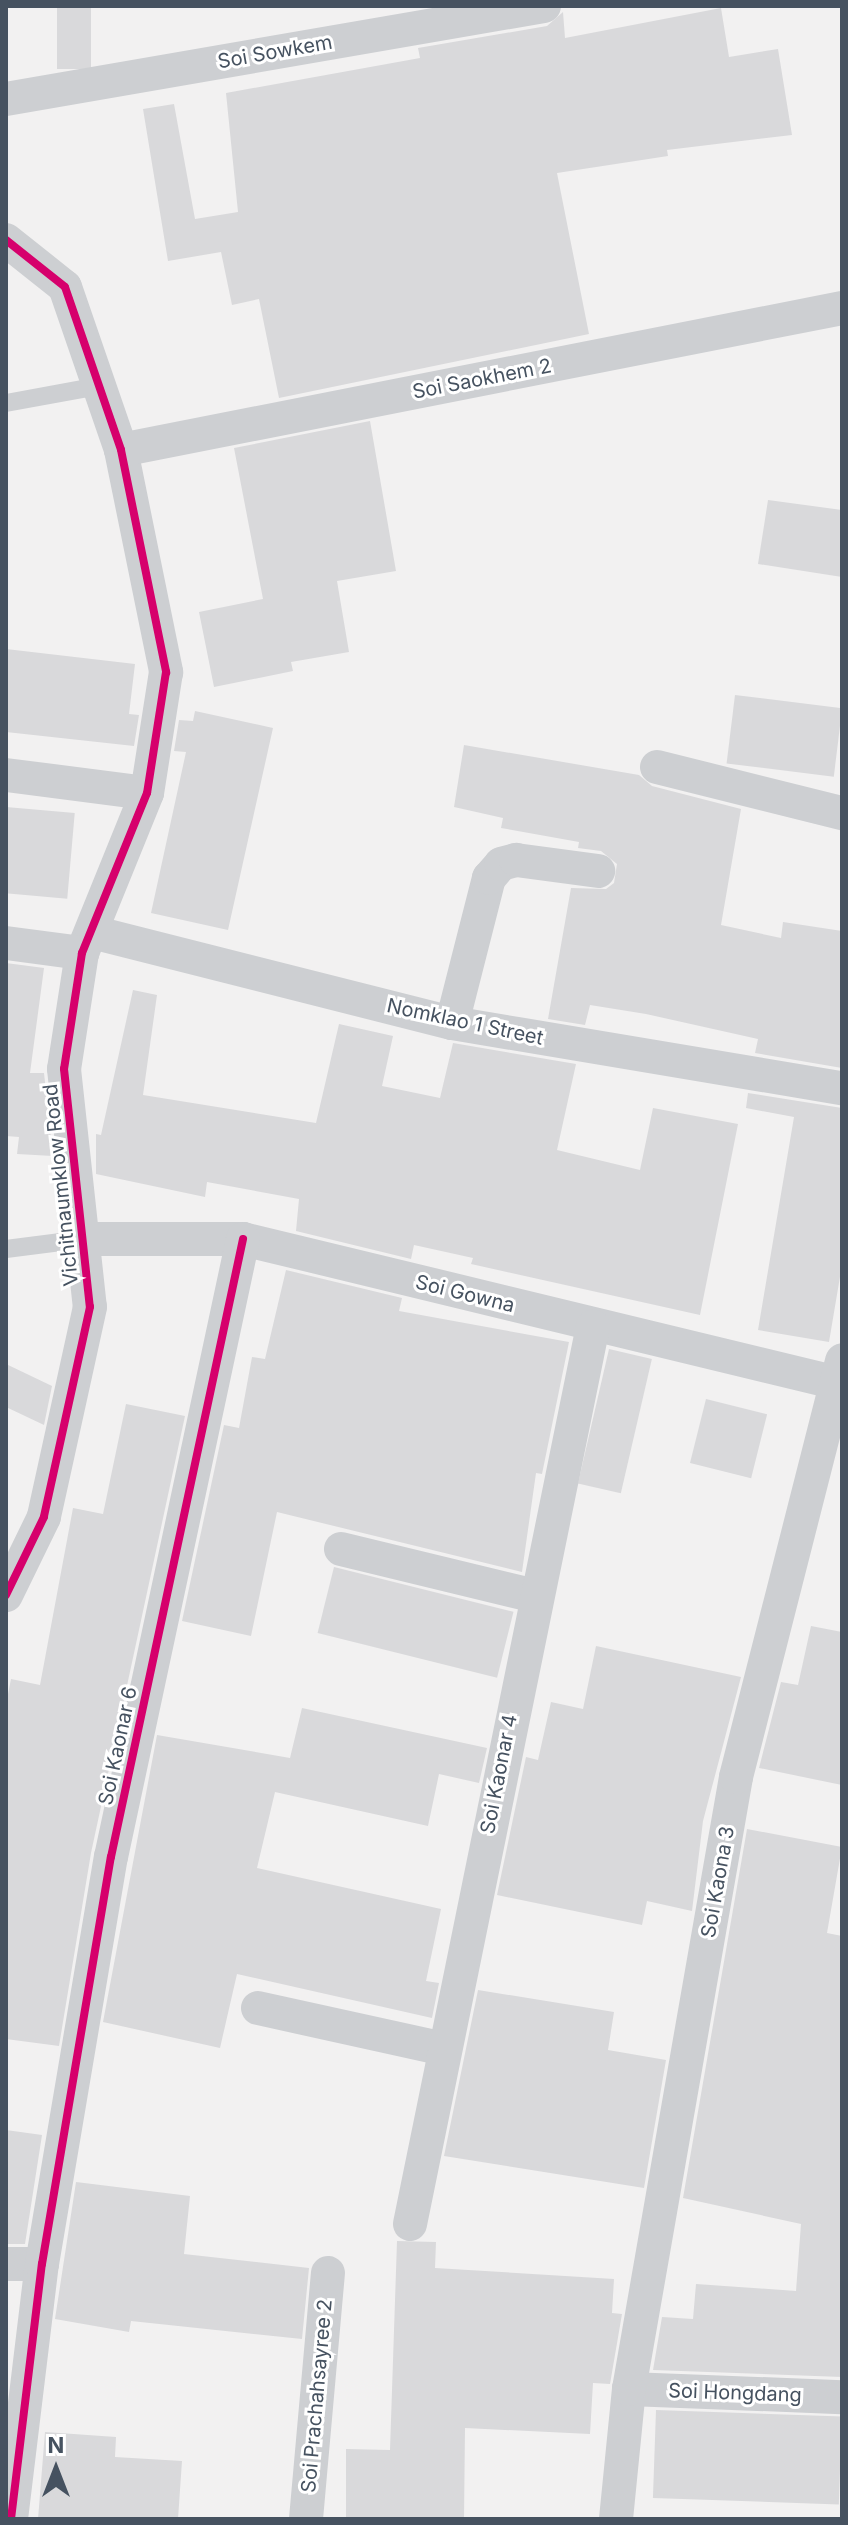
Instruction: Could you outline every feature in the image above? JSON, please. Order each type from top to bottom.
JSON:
[{"type":"street","name":"Soi Sowkem","points":[[6,99],[544,6]]},
{"type":"street","name":"Vichitnaumklow Road","points":[[6,240],[65,287],[121,450],[166,672],[147,793],[87,943],[64,1069],[90,1307],[44,1517],[6,1595]]},
{"type":"street","name":"Soi Saokhem 2","points":[[121,450],[842,308]]},
{"type":"street","points":[[657,767],[842,813]]},
{"type":"street","points":[[6,775],[147,793]]},
{"type":"street","points":[[452,1023],[489,878],[501,864],[516,860],[598,871]]},
{"type":"street","name":"Nomklao 1 Street","points":[[6,943],[87,943],[452,1023],[842,1088]]},
{"type":"street","name":"Soi Gowna","points":[[84,1239],[243,1239],[593,1326],[841,1375]]},
{"type":"street","name":"Soi Kaonar 6","points":[[11,2519],[42,2264],[111,1857],[243,1239]]},
{"type":"street","name":"Soi Kaonar 4","points":[[410,2224],[593,1326]]},
{"type":"street","name":"Soi Kaona 3","points":[[616,2519],[629,2389],[736,1777],[841,1375]]},
{"type":"street","points":[[341,1549],[536,1596]]},
{"type":"street","points":[[258,2008],[444,2049]]},
{"type":"street","points":[[6,2264],[42,2264]]},
{"type":"street","name":"Soi Prachahsayree 2","points":[[306,2519],[328,2273]]},
{"type":"street","name":"Soi Hongdang","points":[[629,2389],[842,2397]]},
{"type":"lane","points":[[6,403],[99,386]]},
{"type":"lane","points":[[6,1249],[84,1239]]},
{"type":"building","points":[[57,6],[91,6],[91,69],[57,69]]},
{"type":"building","points":[[721,8],[729,57],[778,49],[792,135],[667,150],[668,156],[557,173],[589,334],[279,398],[259,299],[232,305],[221,252],[168,261],[143,109],[174,104],[195,219],[238,212],[226,93],[420,58],[418,48],[547,26],[563,12],[565,38]]},
{"type":"building","points":[[370,421],[396,571],[337,581],[349,652],[291,662],[293,671],[214,687],[199,612],[263,599],[234,448]]},
{"type":"building","points":[[768,500],[842,510],[842,577],[758,564]]},
{"type":"building","points":[[6,649],[135,664],[129,714],[139,715],[134,746],[6,732]]},
{"type":"building","points":[[735,695],[842,708],[834,777],[727,763]]},
{"type":"building","points":[[195,711],[273,728],[228,930],[151,913],[186,752],[174,751],[179,720],[193,721]]},
{"type":"building","points":[[464,745],[639,775],[652,786],[741,809],[721,925],[781,938],[783,922],[842,931],[842,1068],[755,1053],[758,1039],[646,1014],[590,1005],[585,1025],[548,1019],[571,888],[606,889],[614,883],[617,864],[601,851],[578,848],[579,842],[501,828],[503,818],[454,807]]},
{"type":"building","points":[[6,807],[75,813],[67,899],[6,893]]},
{"type":"building","points":[[6,963],[44,968],[30,1073],[44,1073],[53,1156],[17,1154],[19,1137],[6,1136]]},
{"type":"building","points":[[133,990],[157,995],[143,1095],[316,1123],[339,1024],[393,1036],[382,1086],[440,1098],[453,1043],[576,1064],[557,1150],[640,1170],[653,1108],[738,1124],[700,1315],[471,1264],[473,1258],[414,1245],[411,1259],[296,1231],[299,1199],[207,1182],[205,1197],[96,1174],[96,1134],[101,1135]]},
{"type":"building","points":[[748,1093],[842,1108],[842,1265],[829,1342],[758,1330],[794,1117],[746,1108]]},
{"type":"building","points":[[286,1270],[402,1298],[399,1311],[569,1342],[542,1474],[536,1473],[522,1572],[277,1512],[251,1636],[182,1621],[224,1425],[239,1428],[252,1357],[265,1359]]},
{"type":"building","points":[[609,1349],[652,1359],[621,1493],[578,1483]]},
{"type":"building","points":[[6,1364],[52,1386],[44,1425],[6,1407]]},
{"type":"building","points":[[706,1399],[767,1414],[751,1478],[690,1463]]},
{"type":"building","points":[[126,1404],[185,1416],[91,1853],[59,2046],[6,2039],[6,1704],[11,1679],[40,1685],[73,1508],[103,1514]]},
{"type":"building","points":[[334,1567],[514,1612],[497,1678],[318,1633]]},
{"type":"building","points":[[811,1626],[842,1632],[842,1785],[759,1768],[781,1682],[798,1685]]},
{"type":"building","points":[[596,1646],[741,1677],[703,1821],[692,1911],[647,1901],[642,1925],[497,1895],[526,1757],[538,1760],[551,1702],[583,1709]]},
{"type":"building","points":[[302,1708],[487,1748],[479,1783],[439,1774],[428,1826],[275,1792],[257,1868],[441,1909],[426,1981],[439,1983],[432,2018],[237,1974],[220,2048],[103,2022],[157,1735],[290,1758]]},
{"type":"building","points":[[747,1829],[842,1847],[827,1933],[842,1936],[842,2377],[653,2370],[662,2317],[693,2319],[696,2284],[796,2291],[801,2224],[683,2198]]},
{"type":"building","points":[[478,1990],[614,2012],[608,2050],[666,2060],[644,2188],[444,2156]]},
{"type":"building","points":[[6,2130],[42,2135],[25,2244],[6,2244]]},
{"type":"building","points":[[76,2182],[190,2196],[184,2254],[309,2268],[302,2339],[131,2321],[129,2332],[55,2319]]},
{"type":"building","points":[[397,2241],[436,2242],[435,2268],[614,2279],[612,2313],[622,2314],[610,2384],[593,2383],[590,2434],[465,2428],[464,2519],[346,2519],[346,2449],[390,2450]]},
{"type":"building","points":[[656,2410],[842,2416],[839,2504],[653,2498]]},
{"type":"building","points":[[45,2432],[116,2437],[115,2457],[182,2461],[178,2519],[38,2519]]},
{"type":"cycle path","points":[[6,240],[65,287],[121,450],[166,672],[147,793],[82,953],[64,1069],[90,1307],[44,1517],[6,1595]]},
{"type":"cycle path","points":[[11,2519],[42,2264],[111,1857],[243,1239]]}]
